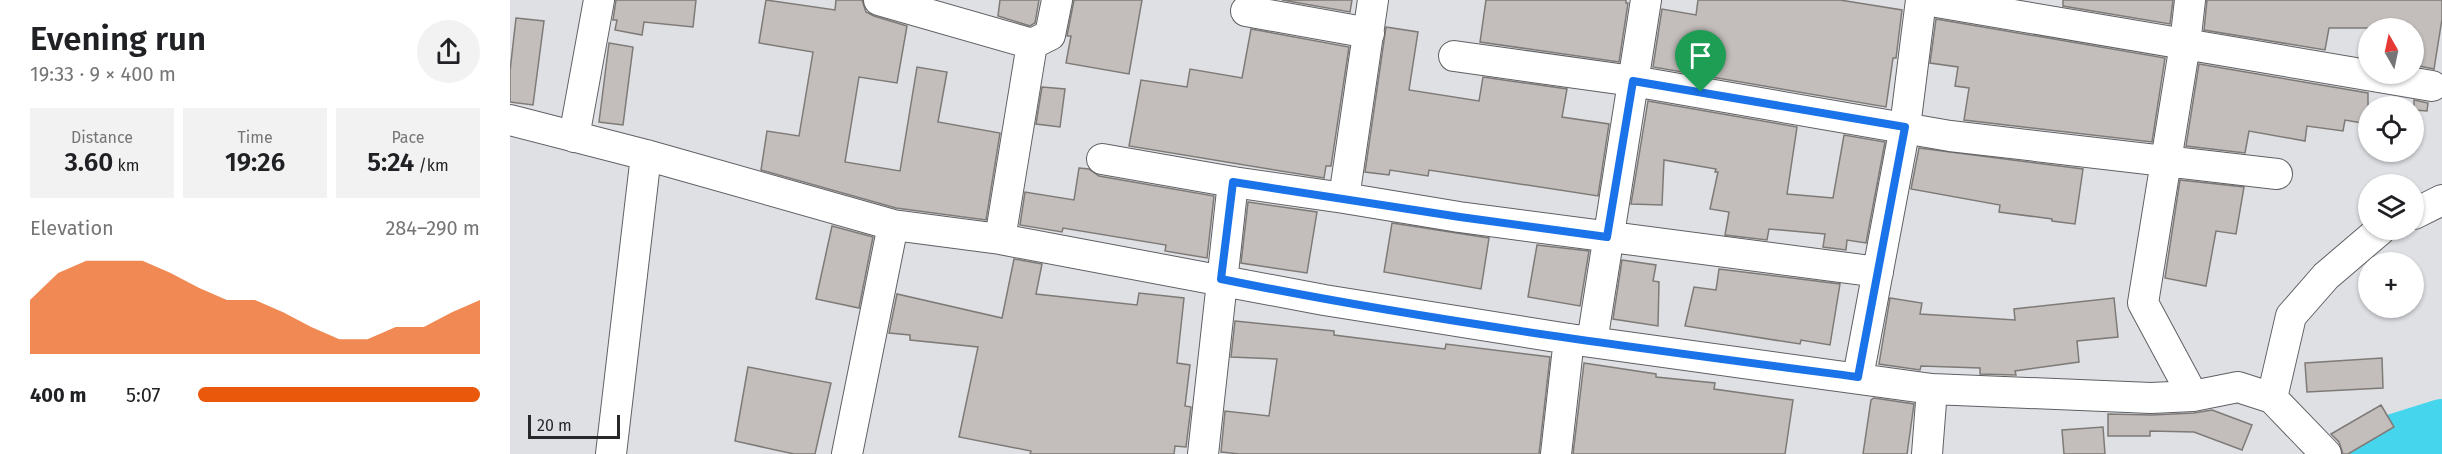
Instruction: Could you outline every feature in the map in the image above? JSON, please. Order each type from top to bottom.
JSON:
[{"type":"street","points":[[574,137],[599,0]]},
{"type":"street","points":[[879,0],[1032,44],[1050,35],[1057,0]]},
{"type":"street","points":[[1344,198],[1373,0]]},
{"type":"street","points":[[1556,454],[1607,237],[1646,0]]},
{"type":"street","points":[[1858,377],[1905,127],[1923,0],[2432,86]]},
{"type":"street","points":[[2190,0],[2185,44],[2143,303],[2193,396]]},
{"type":"street","points":[[1246,11],[1369,33]]},
{"type":"street","points":[[1000,239],[1032,44]]},
{"type":"street","points":[[1454,56],[1633,81],[1950,136],[2277,174]]},
{"type":"street","points":[[510,120],[646,155],[893,225],[1000,239],[1324,300],[1581,340],[1932,388],[2151,398],[2193,396],[2238,387],[2272,398],[2319,446]]},
{"type":"street","points":[[611,454],[646,155]]},
{"type":"street","points":[[1102,159],[1460,217],[1878,272]]},
{"type":"street","points":[[1203,454],[1233,182]]},
{"type":"street","points":[[2424,209],[2442,200]]},
{"type":"street","points":[[847,454],[893,225]]},
{"type":"street","points":[[2272,398],[2291,316],[2326,276],[2368,240]]},
{"type":"street","points":[[1927,454],[1932,388]]},
{"type":"building","points":[[616,0],[696,0],[693,27],[644,22],[642,35],[615,30],[617,20],[613,20]]},
{"type":"building","points":[[766,0],[835,10],[836,0],[862,0],[866,12],[907,26],[897,83],[859,77],[845,162],[900,171],[917,67],[947,72],[938,122],[1000,133],[986,220],[896,208],[761,170],[767,131],[799,136],[813,52],[759,43]]},
{"type":"building","points":[[1000,0],[1039,0],[1035,23],[1030,26],[998,16]]},
{"type":"building","points":[[1074,0],[1142,0],[1129,74],[1066,63],[1071,36],[1067,36]]},
{"type":"building","points":[[1282,0],[1352,0],[1350,12]]},
{"type":"building","points":[[1486,0],[1626,0],[1628,3],[1619,62],[1480,42]]},
{"type":"building","points":[[1698,0],[1840,0],[1902,10],[1896,58],[1893,58],[1886,107],[1653,67],[1662,9],[1696,15]]},
{"type":"building","points":[[2063,0],[2173,0],[2170,24],[2063,6]]},
{"type":"building","points":[[2207,0],[2442,0],[2442,19],[2434,69],[2424,67],[2424,18],[2358,18],[2358,28],[2329,28],[2325,50],[2204,30]]},
{"type":"building","points":[[516,18],[544,21],[533,105],[510,102],[510,71]]},
{"type":"building","points":[[1936,19],[2165,58],[2152,142],[1964,120],[1969,88],[1955,86],[1958,67],[1930,63]]},
{"type":"building","points":[[1386,27],[1418,32],[1409,90],[1479,101],[1483,77],[1567,89],[1562,117],[1609,124],[1598,196],[1429,170],[1428,176],[1390,170],[1389,175],[1365,172]]},
{"type":"building","points":[[1251,29],[1349,47],[1331,166],[1326,166],[1324,178],[1129,146],[1141,80],[1187,87],[1190,69],[1242,78]]},
{"type":"building","points":[[609,43],[633,47],[623,125],[599,122]]},
{"type":"building","points":[[2199,64],[2368,93],[2368,96],[2358,96],[2358,122],[2345,120],[2343,131],[2307,126],[2305,141],[2249,131],[2245,153],[2186,146]]},
{"type":"building","points":[[1042,87],[1065,89],[1060,127],[1036,124]]},
{"type":"building","points":[[1648,101],[1797,127],[1787,194],[1833,198],[1844,135],[1885,142],[1866,243],[1847,240],[1846,250],[1823,247],[1825,234],[1769,229],[1767,240],[1725,235],[1729,212],[1710,209],[1718,172],[1715,172],[1716,169],[1664,160],[1662,205],[1631,204]]},
{"type":"building","points":[[2424,102],[2428,103],[2427,111],[2424,111]]},
{"type":"building","points":[[1919,148],[2083,169],[2075,224],[1999,212],[2000,205],[1911,189]]},
{"type":"building","points":[[1079,168],[1089,169],[1099,176],[1214,196],[1207,258],[1165,251],[1166,245],[1063,228],[1062,232],[1020,225],[1025,192],[1074,200]]},
{"type":"building","points":[[2180,180],[2244,187],[2236,234],[2216,231],[2206,286],[2165,278]]},
{"type":"building","points":[[1248,202],[1317,212],[1307,273],[1241,263]]},
{"type":"building","points":[[1392,223],[1489,238],[1481,289],[1384,272]]},
{"type":"building","points":[[832,226],[873,237],[859,308],[816,299]]},
{"type":"building","points":[[1537,245],[1589,251],[1580,306],[1528,297]]},
{"type":"building","points":[[1014,259],[1042,264],[1036,294],[1137,305],[1139,293],[1184,298],[1177,363],[1190,365],[1185,406],[1191,407],[1186,447],[1175,446],[1174,454],[1030,454],[1031,451],[959,437],[978,347],[910,340],[910,335],[889,333],[897,294],[1002,318]]},
{"type":"building","points":[[1622,260],[1656,265],[1653,281],[1659,282],[1658,326],[1613,319]]},
{"type":"building","points":[[1719,269],[1840,284],[1830,345],[1801,340],[1800,344],[1685,326],[1694,287],[1716,290]]},
{"type":"building","points":[[1890,298],[1922,303],[1920,314],[2015,320],[2014,309],[2114,298],[2118,337],[2077,341],[2079,362],[2015,371],[2016,375],[1980,374],[1980,368],[1921,366],[1920,370],[1879,364]]},
{"type":"building","points":[[1235,321],[1334,331],[1334,335],[1445,349],[1446,344],[1550,357],[1539,454],[1240,454],[1221,452],[1225,411],[1269,416],[1277,359],[1231,357]]},
{"type":"building","points":[[2382,358],[2383,388],[2307,392],[2305,363]]},
{"type":"building","points":[[1584,363],[1656,374],[1656,377],[1715,383],[1714,389],[1793,400],[1785,454],[1573,454]]},
{"type":"building","points":[[748,367],[831,383],[815,454],[794,454],[735,441]]},
{"type":"building","points":[[1874,398],[1914,404],[1907,454],[1863,454],[1871,400]]},
{"type":"building","points":[[2381,405],[2394,427],[2348,454],[2343,454],[2339,442],[2331,434]]},
{"type":"building","points":[[2212,410],[2252,425],[2242,450],[2194,432],[2150,431],[2150,436],[2108,436],[2108,414],[2152,415]]},
{"type":"building","points":[[2103,427],[2105,454],[2064,454],[2062,430]]},
{"type":"waterway","points":[[2376,454],[2391,442],[2442,426]]},
{"type":"route","points":[[1633,81],[1701,92],[1905,127],[1858,377],[1569,339],[1324,300],[1221,279],[1233,182],[1607,237],[1633,81]]}]
